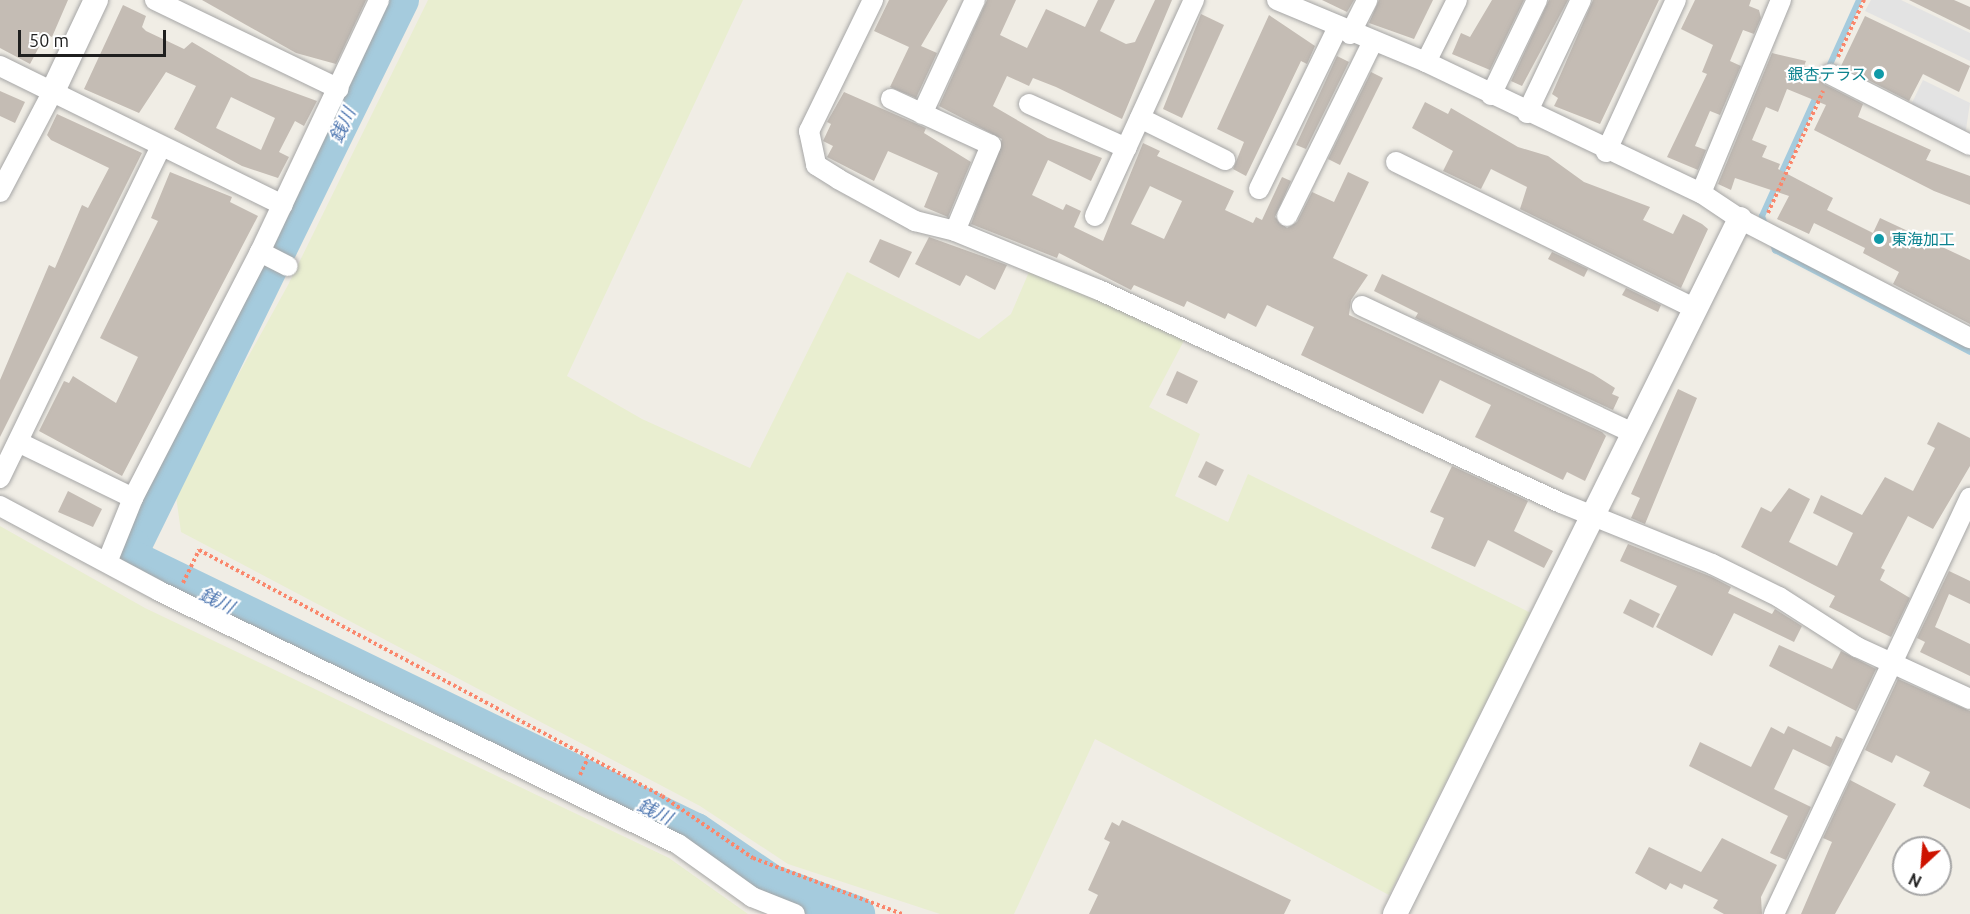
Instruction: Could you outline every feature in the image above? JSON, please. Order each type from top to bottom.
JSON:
[{"type":"street","points":[[0,192],[52,93],[96,0]]},
{"type":"street","points":[[155,0],[339,89]]},
{"type":"street","points":[[108,560],[133,498],[260,252],[339,89],[379,0]]},
{"type":"street","points":[[873,0],[809,131],[816,165],[898,213],[955,231],[1099,290],[1595,518],[1779,597],[1890,663],[1970,699]]},
{"type":"street","points":[[922,114],[975,0]]},
{"type":"street","points":[[1095,216],[1194,0]]},
{"type":"street","points":[[1277,0],[1372,43],[1426,63],[1606,152],[1701,193],[1750,225],[1970,338]]},
{"type":"street","points":[[1259,189],[1344,31],[1367,0]]},
{"type":"street","points":[[1426,63],[1457,0]]},
{"type":"street","points":[[1491,95],[1537,0]]},
{"type":"street","points":[[1527,113],[1581,0]]},
{"type":"street","points":[[1606,152],[1676,0]]},
{"type":"street","points":[[1701,193],[1781,0]]},
{"type":"street","points":[[1287,216],[1372,43]]},
{"type":"street","points":[[0,66],[283,205]]},
{"type":"street","points":[[1830,74],[1970,145]]},
{"type":"street","points":[[891,99],[991,145],[955,231]]},
{"type":"street","points":[[1029,104],[1126,148]]},
{"type":"street","points":[[1140,118],[1225,160]]},
{"type":"street","points":[[0,478],[161,147]]},
{"type":"street","points":[[1396,162],[1692,307]]},
{"type":"street","points":[[1395,914],[1595,518],[1630,432],[1692,307],[1750,225]]},
{"type":"street","points":[[260,252],[288,266]]},
{"type":"street","points":[[1362,306],[1630,432]]},
{"type":"street","points":[[18,442],[133,498]]},
{"type":"street","points":[[1774,914],[1890,663],[1970,498]]},
{"type":"street","points":[[0,506],[108,560],[159,591],[678,844],[753,897],[795,914]]},
{"type":"path","points":[[1750,225],[1830,74],[1864,0]]},
{"type":"path","points":[[189,572],[199,550],[587,762],[706,821],[781,872],[902,914]]},
{"type":"green space","points":[[428,0],[743,0],[567,376],[642,419],[750,468],[847,272],[979,339],[1011,314],[1032,265],[1189,331],[1149,407],[1200,434],[1175,496],[1228,522],[1248,474],[1531,613],[1389,895],[1095,739],[1014,914],[940,914],[788,864],[700,806],[181,532],[175,489],[288,285]]},
{"type":"green space","points":[[0,526],[145,608],[669,858],[748,914],[0,914]]},
{"type":"shaded area","points":[[1871,0],[1901,0],[1970,33],[1970,61],[1865,11]]},
{"type":"shaded area","points":[[1923,80],[1970,103],[1965,136],[1909,109]]},
{"type":"building","points":[[0,0],[68,0],[52,37],[46,34],[30,64],[0,48]]},
{"type":"building","points":[[202,0],[366,0],[336,64],[296,53]]},
{"type":"building","points":[[889,0],[948,0],[921,46],[937,53],[916,98],[890,87],[909,47],[874,31]]},
{"type":"building","points":[[987,0],[1016,0],[1000,35],[1027,48],[1046,9],[1085,27],[1098,0],[1115,0],[1100,31],[1126,44],[1135,42],[1155,0],[1172,0],[1122,119],[1033,78],[1029,86],[1007,76],[993,106],[1048,138],[1102,158],[1091,181],[1048,160],[1032,195],[1063,210],[1066,204],[1081,211],[1074,227],[1103,241],[1143,143],[1160,151],[1157,156],[1234,191],[1225,210],[1253,223],[1256,217],[1262,220],[1282,177],[1291,181],[1275,217],[1287,228],[1297,222],[1312,192],[1334,202],[1348,172],[1369,182],[1333,258],[1368,275],[1351,300],[1349,315],[1602,432],[1606,436],[1585,481],[1567,472],[1563,480],[1475,437],[1491,405],[1440,380],[1423,414],[1301,355],[1314,327],[1267,305],[1256,327],[1228,313],[1225,319],[1187,301],[1184,307],[1134,285],[1131,290],[1059,253],[1057,258],[971,224],[1002,139],[939,106]],"holes":[[[1150,186],[1182,201],[1164,239],[1131,224]]]},
{"type":"building","points":[[1322,0],[1354,0],[1347,12]]},
{"type":"building","points":[[1379,0],[1433,0],[1414,39],[1369,23]]},
{"type":"building","points":[[1492,0],[1524,0],[1490,70],[1452,54],[1461,33],[1470,37]]},
{"type":"building","points":[[1549,0],[1568,0],[1522,86],[1511,81]]},
{"type":"building","points":[[1593,0],[1659,0],[1600,124],[1554,106],[1558,98],[1552,94]]},
{"type":"building","points":[[1695,0],[1751,0],[1749,6],[1759,10],[1761,18],[1754,34],[1743,30],[1730,61],[1741,66],[1720,115],[1710,111],[1695,146],[1706,150],[1698,170],[1667,157],[1707,74],[1702,72],[1713,45],[1681,29]]},
{"type":"building","points":[[1909,0],[1954,0],[1970,7],[1970,30]]},
{"type":"building","points":[[123,5],[146,16],[142,27],[146,31],[184,49],[192,42],[251,77],[317,101],[304,126],[295,121],[279,152],[289,157],[278,178],[242,166],[174,129],[196,86],[166,72],[139,113],[84,89]],"holes":[[[231,97],[275,118],[261,150],[216,128]]]},
{"type":"building","points":[[1201,14],[1224,25],[1182,118],[1163,109]]},
{"type":"building","points":[[1269,15],[1315,46],[1307,64],[1301,61],[1246,176],[1233,169],[1244,142],[1217,129]]},
{"type":"building","points":[[1865,16],[1970,66],[1959,92],[1923,74],[1909,101],[1841,66]]},
{"type":"building","points":[[1772,53],[1806,61],[1804,66],[1819,71],[1824,84],[1863,104],[1858,117],[1931,150],[1926,160],[1970,176],[1970,205],[1934,191],[1814,130],[1826,105],[1787,89],[1778,112],[1766,107],[1752,140],[1767,146],[1762,157],[1780,164],[1778,169],[1833,198],[1827,210],[1873,233],[1880,218],[1970,260],[1970,324],[1893,284],[1899,272],[1863,253],[1865,248],[1814,223],[1809,234],[1777,219],[1789,196],[1735,178],[1731,190],[1718,184]]},
{"type":"building","points":[[1337,56],[1349,62],[1306,149],[1296,145]]},
{"type":"building","points":[[1371,72],[1383,78],[1340,165],[1328,159]]},
{"type":"building","points":[[0,91],[25,102],[15,123],[0,116]]},
{"type":"building","points":[[844,92],[926,128],[924,133],[971,162],[948,217],[924,207],[938,173],[888,151],[874,181],[827,157],[833,146],[823,141],[831,124],[827,122]]},
{"type":"building","points":[[1425,102],[1448,114],[1451,108],[1518,147],[1548,156],[1584,182],[1650,207],[1643,220],[1673,234],[1683,214],[1702,224],[1708,229],[1681,288],[1520,209],[1527,187],[1491,169],[1481,189],[1443,171],[1453,151],[1412,128]]},
{"type":"building","points":[[57,114],[142,153],[0,437],[0,380],[49,265],[55,268],[82,205],[88,208],[109,168],[51,140],[47,135]]},
{"type":"building","points":[[170,172],[232,197],[230,202],[258,216],[122,476],[39,431],[64,381],[69,383],[73,376],[116,403],[138,357],[100,338],[158,221],[151,218]]},
{"type":"building","points":[[929,237],[1007,265],[995,290],[966,275],[960,286],[915,264]]},
{"type":"building","points":[[880,239],[912,252],[899,278],[869,262]]},
{"type":"building","points":[[1552,252],[1588,269],[1584,277],[1548,259]]},
{"type":"building","points":[[1382,274],[1593,374],[1615,388],[1612,394],[1619,397],[1613,410],[1415,318],[1418,313],[1374,291]]},
{"type":"building","points":[[1626,288],[1661,305],[1658,312],[1622,295]]},
{"type":"building","points":[[1177,371],[1198,381],[1187,404],[1166,395]]},
{"type":"building","points":[[1678,389],[1697,398],[1645,524],[1631,518],[1640,498],[1631,494]]},
{"type":"building","points":[[1938,422],[1970,438],[1970,466],[1933,529],[1908,516],[1881,568],[1885,570],[1880,580],[1910,598],[1891,637],[1829,607],[1835,596],[1741,547],[1761,507],[1771,512],[1789,488],[1810,499],[1789,542],[1837,566],[1853,533],[1813,513],[1821,495],[1862,515],[1885,477],[1913,491],[1935,448],[1927,444]]},
{"type":"building","points":[[1206,461],[1224,470],[1216,486],[1198,477]]},
{"type":"building","points":[[1452,466],[1528,501],[1514,531],[1553,551],[1544,568],[1488,540],[1475,567],[1431,548],[1444,518],[1430,512]]},
{"type":"building","points":[[68,491],[102,509],[93,527],[58,512]]},
{"type":"building","points":[[1628,544],[1712,577],[1731,587],[1728,593],[1772,614],[1775,609],[1802,626],[1794,642],[1734,613],[1712,656],[1656,627],[1677,586],[1620,561]]},
{"type":"building","points":[[1949,571],[1970,581],[1970,604],[1949,594],[1935,627],[1970,644],[1970,676],[1920,652],[1925,642],[1917,638]]},
{"type":"building","points":[[1630,599],[1660,614],[1653,628],[1623,613]]},
{"type":"building","points":[[1779,645],[1832,669],[1841,651],[1876,669],[1856,711],[1769,666]]},
{"type":"building","points":[[1898,679],[1970,711],[1970,809],[1923,786],[1930,772],[1896,755],[1892,763],[1865,750]]},
{"type":"building","points":[[1788,726],[1831,747],[1836,736],[1843,739],[1830,767],[1793,749],[1774,789],[1811,807],[1786,860],[1770,853],[1788,816],[1689,766],[1700,742],[1751,767],[1771,727],[1784,734]]},
{"type":"building","points":[[1850,780],[1896,804],[1835,914],[1801,914],[1832,842],[1823,838]]},
{"type":"building","points":[[1122,820],[1291,900],[1284,914],[1089,914],[1098,895],[1088,890],[1110,842],[1104,839],[1112,822],[1119,826]]},
{"type":"building","points":[[1722,838],[1777,865],[1761,897],[1762,914],[1724,914],[1713,908],[1718,900],[1684,884],[1682,889],[1670,883],[1666,890],[1635,873],[1649,847],[1701,872]]},
{"type":"waterway","name":"銭川","points":[[401,0],[133,547],[134,559],[696,831],[771,882],[857,914]]},
{"type":"waterway","points":[[1827,71],[1859,0]]},
{"type":"waterway","points":[[1766,227],[1762,216],[1817,94]]},
{"type":"waterway","points":[[1772,242],[1775,250],[1970,352]]},
{"type":"place","name":"銀杏テラス","points":[[1879,74]]},
{"type":"place","name":"東海加工","points":[[1879,239]]}]
